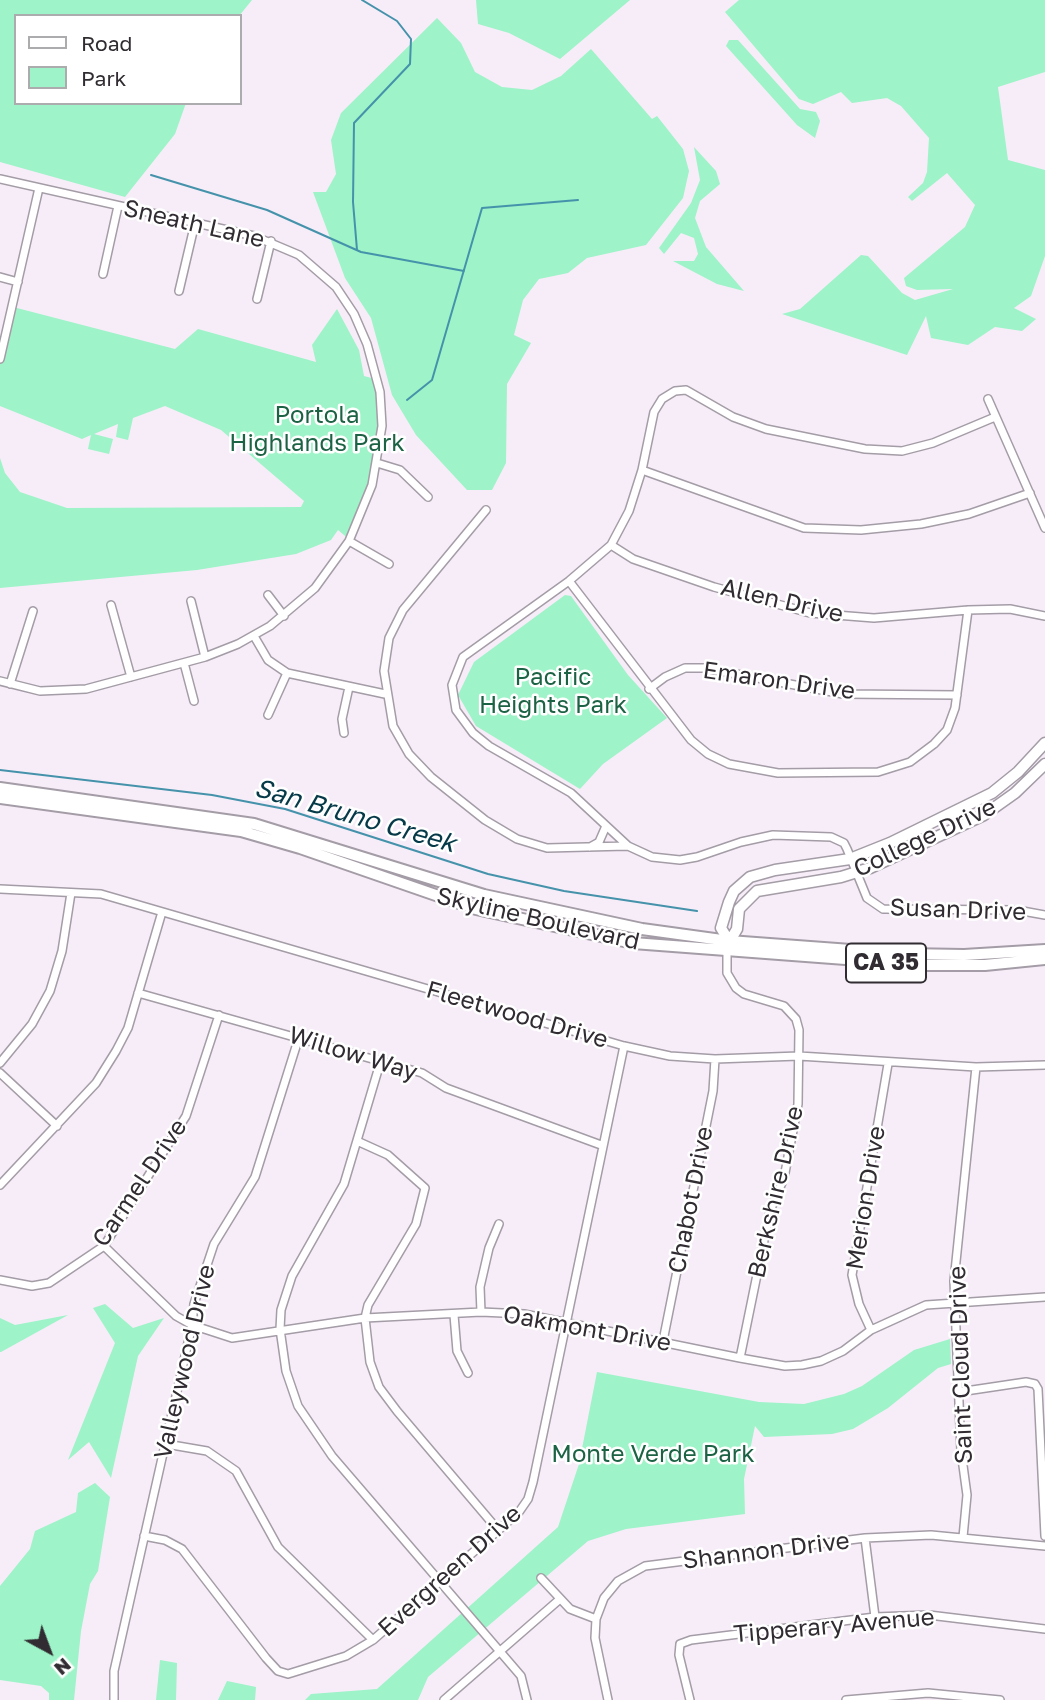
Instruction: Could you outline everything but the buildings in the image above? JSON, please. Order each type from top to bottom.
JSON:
[{"type":"main road","name":"Skyline Boulevard","points":[[0,788],[235,820],[517,904],[728,946],[925,965],[985,965],[1045,959]]},
{"type":"main road","name":"Skyline Boulevard","points":[[0,798],[226,828],[273,839],[427,894],[509,918],[633,943],[934,955],[1045,950]]},
{"type":"street","name":"Sneath Lane","points":[[0,179],[271,240],[299,255],[325,275],[346,300],[358,321],[382,408],[377,463],[365,505],[349,541],[315,588],[284,616],[254,636],[205,657],[71,691],[40,691],[0,681]]},
{"type":"street","points":[[0,358],[39,188]]},
{"type":"street","points":[[103,274],[118,206]]},
{"type":"street","points":[[179,291],[195,223]]},
{"type":"street","points":[[257,299],[271,240]]},
{"type":"street","points":[[0,278],[18,282]]},
{"type":"street","points":[[628,846],[570,793],[489,746],[456,710],[452,685],[463,657],[569,581],[611,545],[629,511],[642,470],[654,412],[662,399],[675,391],[687,390],[733,417],[766,429],[865,449],[902,451],[933,443],[995,417]]},
{"type":"street","points":[[988,399],[1045,528]]},
{"type":"street","points":[[377,463],[400,470],[428,497]]},
{"type":"street","points":[[642,470],[804,528],[861,530],[921,524],[969,514],[1030,493]]},
{"type":"street","points":[[486,510],[395,623],[385,654],[385,694],[393,726],[409,754],[431,777],[485,821],[517,839],[547,848],[628,846]]},
{"type":"street","points":[[349,541],[389,564]]},
{"type":"street","name":"Allen Drive","points":[[611,545],[633,559],[714,587],[810,613],[874,618],[968,610],[1010,610],[1045,616]]},
{"type":"street","points":[[569,581],[649,689],[691,740],[708,754],[729,764],[778,773],[878,772],[910,762],[947,730],[957,695],[968,610]]},
{"type":"street","points":[[268,595],[284,616]]},
{"type":"street","points":[[191,601],[205,657]]},
{"type":"street","points":[[111,604],[131,677]]},
{"type":"street","points":[[10,684],[33,611]]},
{"type":"street","points":[[254,636],[268,660],[287,673],[385,694]]},
{"type":"street","points":[[184,663],[194,701]]},
{"type":"street","name":"Emaron Drive","points":[[649,689],[665,677],[685,668],[704,668],[843,694],[957,695]]},
{"type":"street","points":[[268,715],[287,673]]},
{"type":"street","points":[[344,733],[342,719],[349,687]]},
{"type":"street","name":"College Drive","points":[[728,946],[721,928],[729,902],[742,882],[760,873],[853,866],[976,802],[1018,772],[1045,743]]},
{"type":"street","name":"College Drive","points":[[728,946],[737,929],[739,909],[757,891],[853,866],[984,815],[1015,793],[1045,764]]},
{"type":"street","points":[[590,847],[599,842],[606,826]]},
{"type":"street","name":"Susan Drive","points":[[628,846],[652,857],[680,860],[758,837],[804,835],[838,838],[844,843],[867,898],[884,909],[1017,910],[1045,915]]},
{"type":"street","name":"Fleetwood Drive","points":[[0,889],[101,894],[624,1046],[670,1056],[715,1059],[799,1056],[888,1064],[976,1067],[1045,1065]]},
{"type":"street","points":[[0,1063],[32,1024],[50,991],[62,951],[71,893]]},
{"type":"street","points":[[0,1185],[96,1083],[116,1051],[138,993],[162,912]]},
{"type":"street","name":"Berkshire Drive","points":[[728,946],[727,972],[736,988],[744,994],[784,1006],[796,1019],[799,1056],[798,1104],[784,1178],[770,1211],[740,1358]]},
{"type":"street","name":"Willow Way","points":[[138,993],[422,1073],[446,1088],[601,1145]]},
{"type":"street","name":"Carmel Drive","points":[[0,1280],[32,1286],[49,1283],[104,1246],[186,1116],[219,1015]]},
{"type":"street","name":"Valleywood Drive","points":[[114,1700],[114,1671],[192,1325],[194,1304],[214,1244],[260,1165],[299,1037]]},
{"type":"street","name":"Evergreen Drive","points":[[144,1536],[165,1540],[182,1549],[195,1563],[216,1597],[278,1671],[288,1674],[346,1656],[373,1640],[519,1512],[528,1499],[624,1046]]},
{"type":"street","name":"Chabot Drive","points":[[663,1342],[713,1091],[715,1059]]},
{"type":"street","points":[[381,1060],[344,1184],[292,1276],[281,1310],[280,1329],[286,1371],[298,1406],[331,1457],[521,1676],[527,1700]]},
{"type":"street","name":"Merion Drive","points":[[871,1330],[859,1304],[852,1275],[888,1064]]},
{"type":"street","name":"Saint Cloud Drive","points":[[963,1537],[967,1495],[954,1302],[976,1067]]},
{"type":"street","points":[[0,1073],[57,1126]]},
{"type":"street","points":[[357,1141],[388,1155],[425,1188],[416,1224],[394,1258],[365,1318],[370,1362],[379,1387],[498,1530]]},
{"type":"street","points":[[481,1312],[480,1287],[489,1248],[499,1224]]},
{"type":"street","name":"Oakmont Drive","points":[[104,1246],[176,1316],[192,1325],[232,1338],[365,1318],[481,1312],[524,1314],[785,1366],[812,1363],[843,1350],[871,1330],[906,1311],[954,1302],[1045,1297]]},
{"type":"street","points":[[454,1315],[457,1351],[468,1373]]},
{"type":"street","points":[[959,1392],[1026,1382],[1035,1384],[1038,1389],[1045,1536]]},
{"type":"street","points":[[166,1444],[206,1451],[236,1471],[278,1547],[373,1640]]},
{"type":"street","name":"Shannon Drive","points":[[596,1619],[604,1598],[618,1581],[645,1566],[865,1538],[931,1535],[1045,1546]]},
{"type":"street","points":[[865,1538],[875,1618]]},
{"type":"street","points":[[541,1578],[579,1615],[596,1619],[595,1638],[608,1700]]},
{"type":"street","points":[[444,1700],[560,1598]]},
{"type":"street","name":"Tipperary Avenue","points":[[690,1700],[680,1644],[691,1640],[875,1618],[929,1615],[1045,1629]]},
{"type":"street","points":[[846,1700],[928,1693],[1000,1700]]},
{"type":"green space","points":[[0,0],[252,0],[241,14],[14,14],[14,105],[185,105],[175,134],[125,197],[0,162]]},
{"type":"green space","points":[[476,0],[630,0],[560,59],[509,33],[478,24]]},
{"type":"green space","points":[[739,0],[1045,0],[1045,72],[998,87],[1008,160],[1045,170],[1045,256],[1031,296],[1014,308],[1036,319],[1022,331],[995,327],[968,345],[931,338],[926,316],[907,355],[782,314],[800,309],[861,255],[868,256],[902,293],[915,300],[953,289],[917,290],[906,286],[904,278],[965,227],[975,205],[947,173],[912,201],[908,197],[923,183],[927,172],[929,138],[901,106],[887,98],[852,103],[841,92],[813,104],[799,99],[725,12]]},
{"type":"green space","points":[[437,18],[461,43],[475,72],[502,87],[532,90],[561,76],[591,49],[652,119],[657,116],[683,149],[689,171],[683,198],[646,245],[587,258],[568,273],[539,279],[523,300],[514,335],[531,343],[507,384],[506,463],[492,490],[467,490],[416,435],[392,395],[371,318],[345,278],[313,192],[326,192],[336,174],[331,140],[341,113]]},
{"type":"green space","points":[[729,40],[738,40],[800,109],[816,112],[820,121],[815,138],[797,125],[726,46]]},
{"type":"green space","points":[[694,147],[716,171],[720,184],[700,201],[695,218],[706,247],[744,291],[717,284],[673,261],[694,261],[698,254],[694,238],[681,233],[664,254],[659,248],[691,203],[700,180]]},
{"type":"green space","name":"Portola Highlands Park","points":[[13,307],[175,349],[198,329],[316,362],[312,345],[337,309],[359,350],[364,376],[379,380],[381,390],[378,464],[350,540],[338,530],[331,540],[296,554],[197,570],[0,588],[0,458],[5,473],[20,492],[67,508],[301,507],[304,501],[221,430],[165,406],[133,418],[128,440],[116,437],[118,424],[94,434],[113,439],[109,454],[88,449],[91,435],[82,439],[0,406],[0,363]]},
{"type":"green space","name":"Pacific Heights Park","points":[[565,595],[571,596],[628,675],[667,718],[603,764],[580,789],[476,726],[458,695],[474,662]]},
{"type":"green space","points":[[105,1304],[133,1328],[164,1318],[138,1356],[111,1478],[89,1442],[68,1460],[115,1343],[93,1308]]},
{"type":"green space","points":[[68,1315],[0,1352],[0,1318],[15,1325]]},
{"type":"green space","name":"Monte Verde Park","points":[[950,1339],[951,1364],[938,1368],[888,1408],[853,1429],[832,1434],[764,1437],[755,1426],[744,1479],[745,1514],[626,1529],[588,1541],[428,1677],[418,1700],[305,1700],[311,1694],[377,1689],[558,1527],[579,1464],[597,1372],[759,1402],[804,1404],[844,1394],[862,1386],[914,1350]]},
{"type":"green space","points":[[95,1483],[110,1497],[98,1571],[90,1584],[81,1631],[74,1700],[49,1700],[49,1693],[41,1686],[0,1680],[0,1586],[30,1549],[35,1531],[76,1512],[78,1493]]},
{"type":"green space","points":[[160,1660],[177,1663],[176,1700],[156,1700]]},
{"type":"green space","points":[[227,1681],[256,1687],[255,1700],[218,1700]]},
{"type":"waterway","name":"San Bruno Creek","points":[[357,250],[353,202],[354,123],[410,64],[411,39],[397,21],[362,0]]},
{"type":"waterway","name":"San Bruno Creek","points":[[151,175],[267,210],[361,252],[464,271]]},
{"type":"waterway","name":"San Bruno Creek","points":[[407,400],[432,380],[482,208],[578,200]]},
{"type":"waterway","name":"San Bruno Creek","points":[[0,770],[212,795],[285,809],[488,874],[564,891],[697,911]]}]
